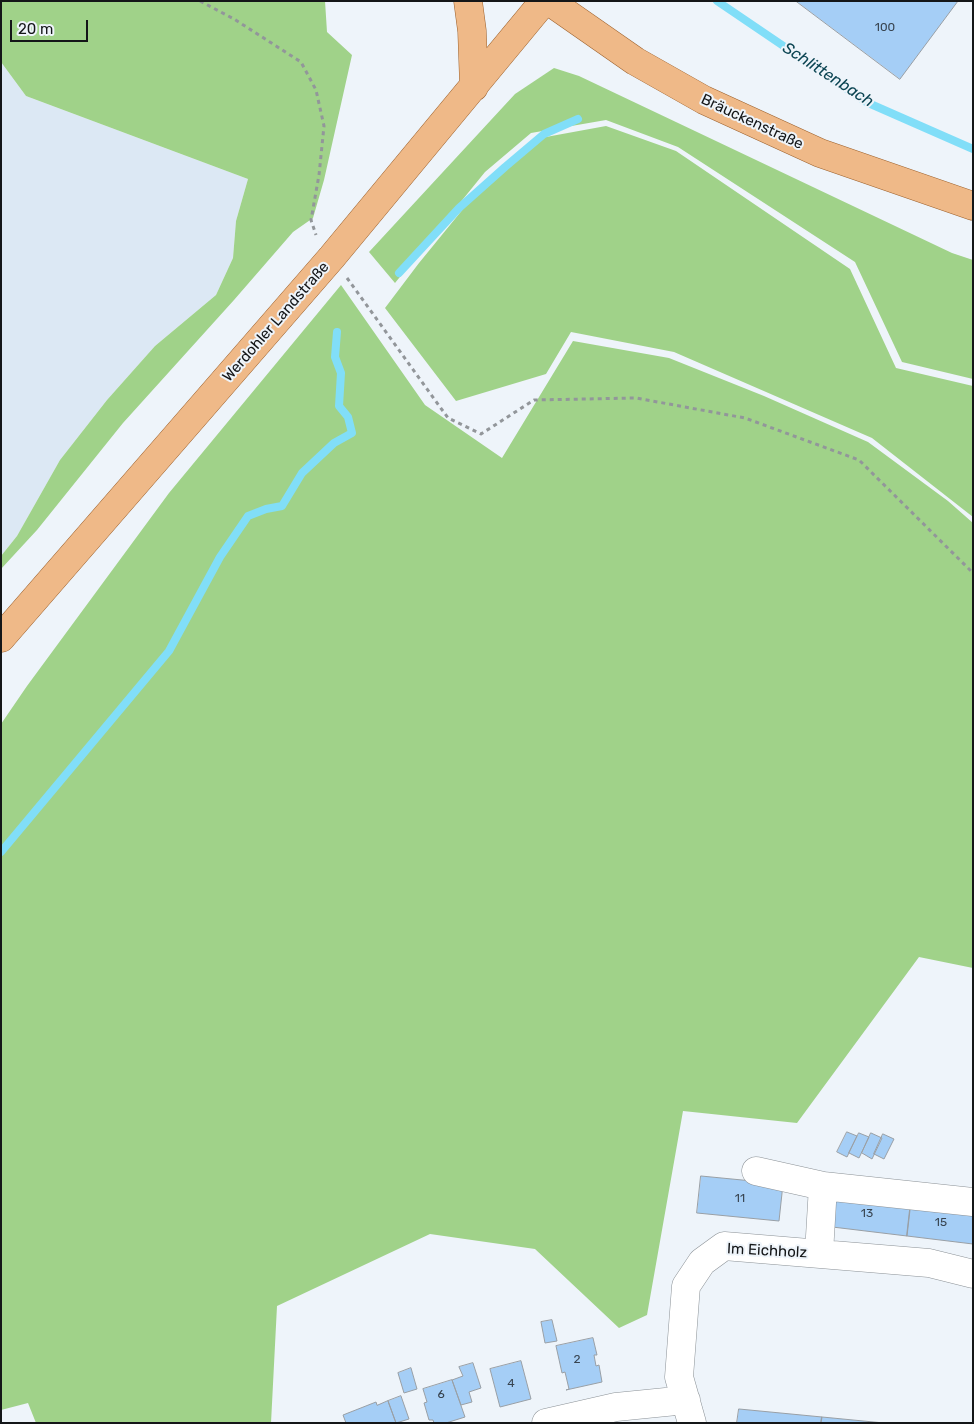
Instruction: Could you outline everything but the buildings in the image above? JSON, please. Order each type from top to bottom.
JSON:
[{"type":"main road","points":[[468,1],[472,31],[474,87]]},
{"type":"main road","name":"Werdohler Landstraße","points":[[1,638],[332,257],[544,1]]},
{"type":"main road","name":"Bräuckenstraße","points":[[549,1],[635,61],[704,100],[820,153],[973,206]]},
{"type":"street","points":[[756,1171],[823,1186],[973,1202]]},
{"type":"street","points":[[819,1253],[823,1186]]},
{"type":"street","name":"Im Eichholz","points":[[689,1411],[679,1377],[686,1286],[702,1262],[724,1246],[929,1263],[973,1274]]},
{"type":"street","points":[[546,1423],[616,1408],[689,1411]]},
{"type":"path","points":[[200,1],[242,24],[301,62],[316,90],[324,126],[319,175],[311,220],[317,238],[448,418],[481,434],[534,400],[636,398],[745,418],[858,460],[973,573]]},
{"type":"shaded area","points":[[1,62],[26,96],[248,179],[236,221],[233,258],[216,295],[155,346],[107,400],[60,460],[17,536],[1,556]]},
{"type":"green space","points":[[1,1],[325,1],[327,32],[352,55],[324,180],[313,218],[293,232],[123,423],[37,530],[1,569],[1,556],[17,536],[60,460],[107,400],[155,346],[216,295],[233,258],[236,221],[248,179],[26,96],[1,62]]},
{"type":"green space","points":[[554,68],[579,76],[952,253],[973,260],[973,379],[902,362],[855,262],[678,147],[606,120],[531,133],[485,172],[395,283],[369,252],[515,94]]},
{"type":"green space","points":[[606,126],[676,151],[850,269],[896,368],[973,386],[973,517],[872,438],[674,352],[571,332],[546,374],[456,401],[385,308],[490,176],[535,139]]},
{"type":"green space","points":[[341,285],[425,405],[502,458],[573,341],[669,358],[764,396],[868,442],[948,501],[973,523],[973,968],[919,957],[797,1123],[683,1111],[647,1315],[619,1328],[535,1249],[430,1234],[277,1306],[271,1423],[36,1423],[28,1403],[1,1410],[1,724],[169,493]]},
{"type":"waterway","name":"Schlittenbach","points":[[717,1],[866,102],[973,149]]},
{"type":"waterway","points":[[399,273],[459,208],[505,167],[544,134],[578,119]]},
{"type":"waterway","points":[[1,852],[169,651],[220,557],[248,516],[266,509],[282,506],[302,473],[334,443],[352,433],[348,417],[339,406],[341,373],[335,357],[337,332]]}]
